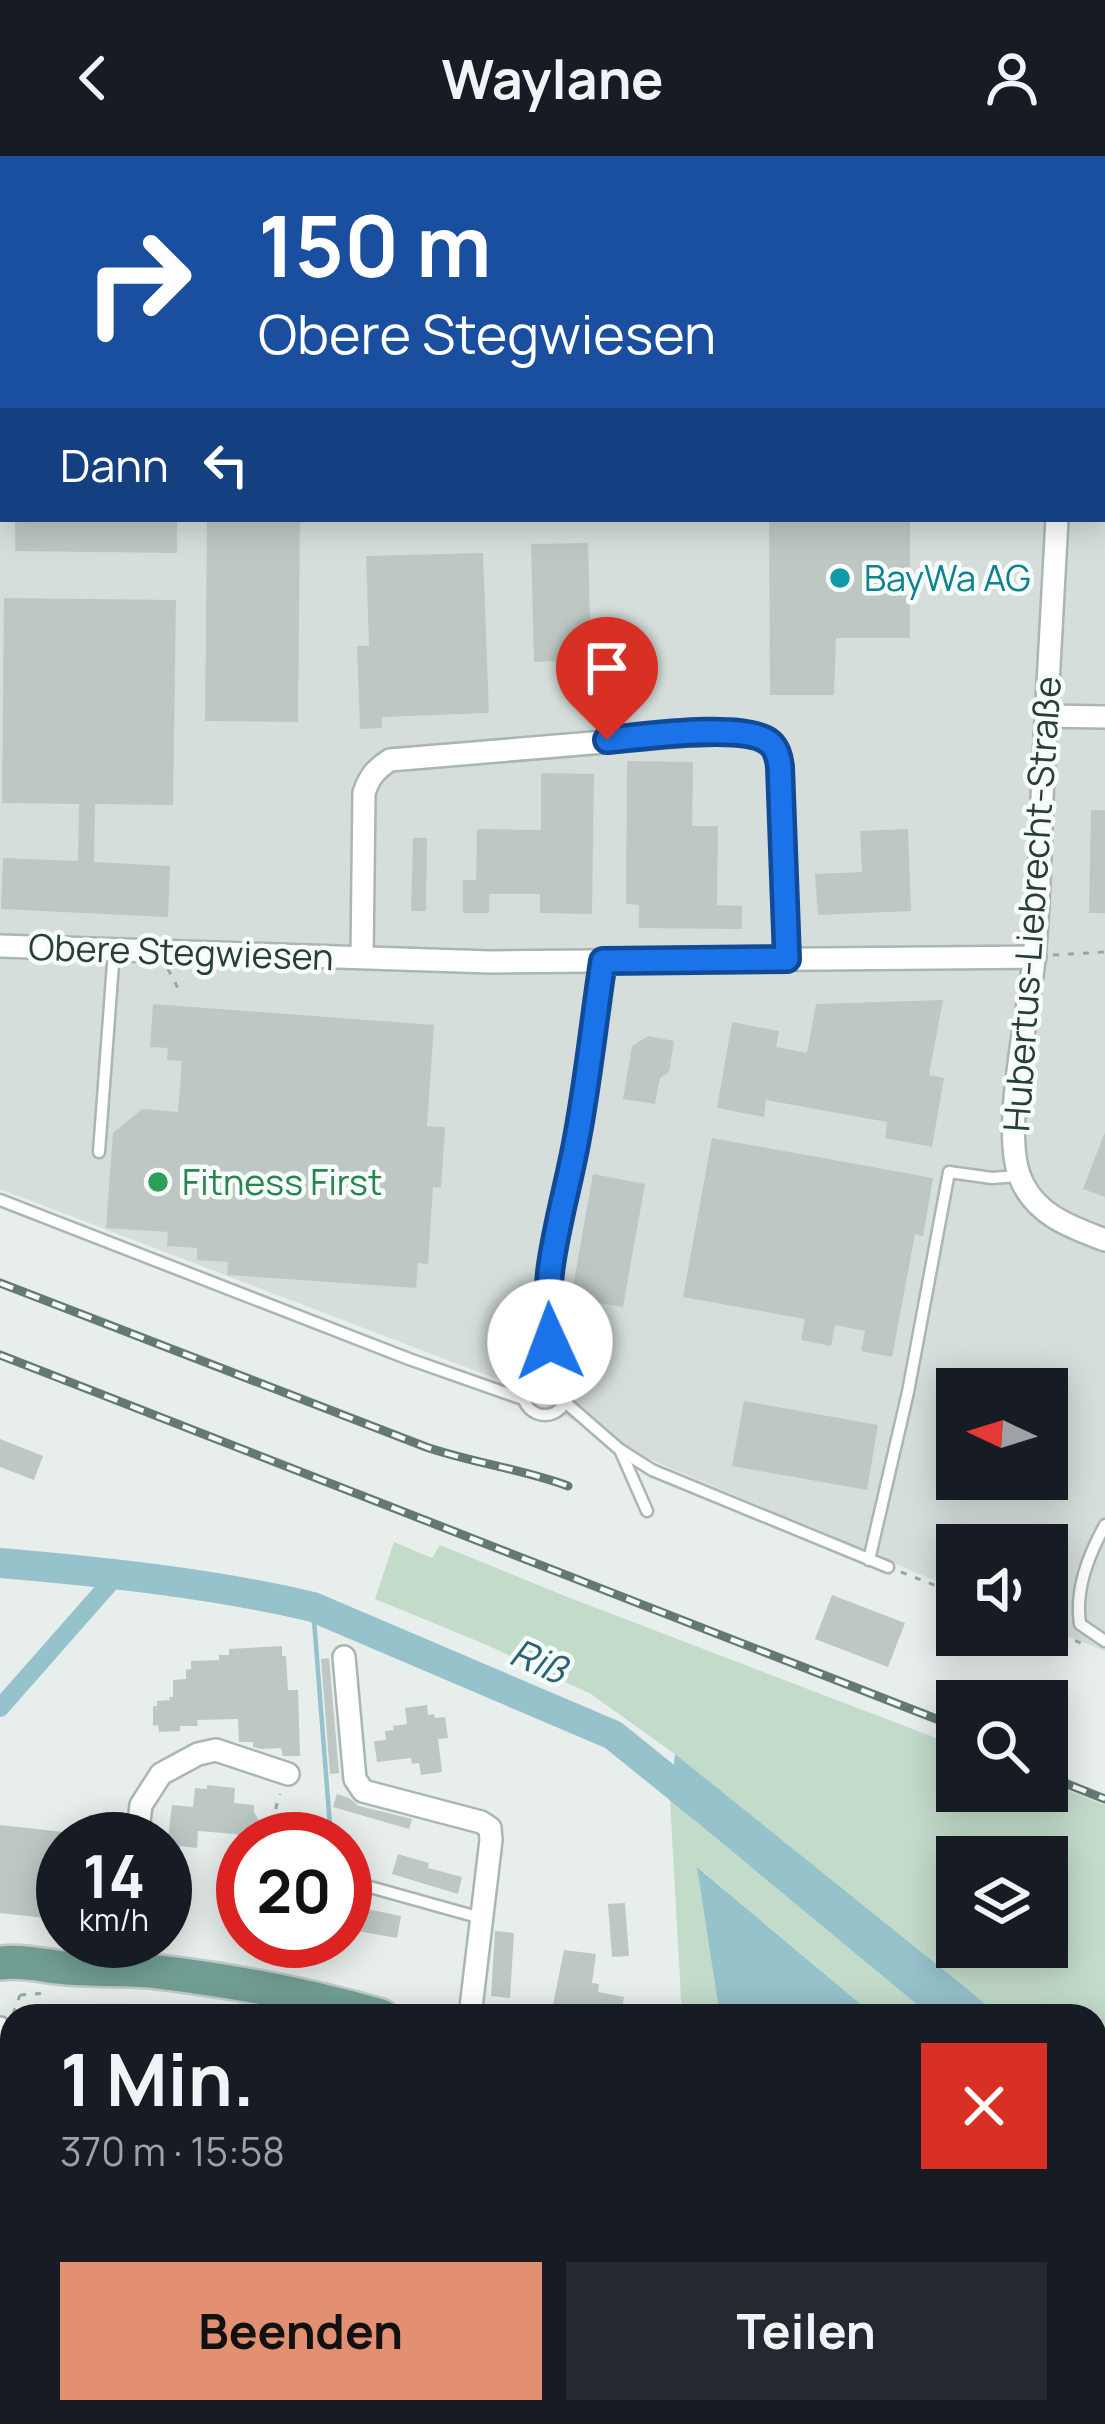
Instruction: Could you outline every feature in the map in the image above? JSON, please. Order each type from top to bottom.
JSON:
[{"type":"main road","points":[[0,1963],[36,1963]]},
{"type":"main road","points":[[10,1992],[5,1985],[53,1968]]},
{"type":"main road","points":[[176,1968],[335,2004]]},
{"type":"street","name":"Hubertus-Liebrecht-Straße","points":[[1057,522],[1035,957],[1014,1147],[1019,1176],[1033,1200],[1072,1228],[1105,1240]]},
{"type":"street","points":[[1046,716],[1105,717]]},
{"type":"street","name":"Obere Stegwiesen","points":[[362,958],[364,793],[369,779],[390,760],[735,731],[768,741],[778,754],[787,959]]},
{"type":"street","name":"Obere Stegwiesen","points":[[0,946],[490,962],[1035,957]]},
{"type":"street","points":[[344,1657],[355,1779],[363,1792],[490,1828],[471,2004]]},
{"type":"street","points":[[140,1812],[161,1774],[198,1754],[216,1750],[288,1774]]},
{"type":"lane","points":[[99,1152],[113,950]]},
{"type":"lane","points":[[547,1371],[548,1279],[578,1136],[603,961]]},
{"type":"lane","points":[[869,1560],[908,1392],[949,1172],[1019,1176]]},
{"type":"lane","points":[[0,1200],[524,1399]]},
{"type":"lane","points":[[547,1371],[557,1374],[567,1392],[559,1411],[548,1415],[529,1408],[524,1399],[524,1384],[533,1374],[547,1371]]},
{"type":"lane","points":[[565,1402],[619,1449],[652,1470],[888,1567]]},
{"type":"lane","points":[[619,1449],[647,1511]]},
{"type":"lane","points":[[1105,1525],[1089,1557],[1077,1601],[1080,1624],[1105,1641]]},
{"type":"lane","points":[[372,1887],[482,1918]]},
{"type":"path","points":[[158,951],[181,994]]},
{"type":"path","points":[[1035,957],[1105,952]]},
{"type":"path","points":[[888,1567],[936,1586]]},
{"type":"path","points":[[1068,1638],[1086,1645]]},
{"type":"path","points":[[276,1812],[288,1774]]},
{"type":"shaded area","points":[[0,522],[1105,522],[1105,1651],[1068,1636],[1068,1524],[936,1524],[936,1581],[614,1444],[510,1384],[0,1189]]},
{"type":"green space","points":[[394,1542],[432,1558],[440,1545],[936,1738],[936,1812],[1068,1812],[1068,1790],[1105,1805],[1105,2004],[984,2004],[940,1968],[1068,1968],[1068,1836],[936,1836],[936,1965],[675,1754],[591,1694],[375,1599]]},
{"type":"green space","points":[[670,1800],[916,2004],[861,2004],[699,1868],[718,2004],[681,2004]]},
{"type":"water","points":[[675,1754],[985,2004],[916,2004],[670,1800]]},
{"type":"water","points":[[697,1867],[861,2004],[718,2004]]},
{"type":"building","points":[[15,522],[177,522],[177,553],[15,551]]},
{"type":"building","points":[[207,522],[300,522],[298,722],[205,721]]},
{"type":"building","name":"BayWa AG","points":[[769,522],[910,522],[910,638],[836,638],[834,695],[770,695]]},
{"type":"building","points":[[588,543],[591,660],[534,662],[531,544]]},
{"type":"building","points":[[483,553],[489,713],[382,717],[382,728],[360,729],[357,646],[369,646],[366,556]]},
{"type":"building","points":[[4,598],[176,600],[173,805],[95,804],[94,862],[170,866],[168,917],[1,909],[3,858],[78,861],[79,804],[2,803]]},
{"type":"building","points":[[627,761],[693,762],[692,826],[718,826],[717,905],[742,906],[742,929],[639,928],[639,905],[626,904]]},
{"type":"building","points":[[541,773],[594,774],[592,914],[540,913],[540,894],[489,894],[489,913],[463,913],[463,880],[476,880],[477,829],[541,830]]},
{"type":"building","points":[[1091,810],[1105,810],[1105,913],[1089,913]]},
{"type":"building","points":[[908,829],[911,911],[818,915],[815,874],[862,872],[860,831]]},
{"type":"building","points":[[413,838],[427,838],[426,911],[411,911]]},
{"type":"building","points":[[943,1000],[929,1075],[944,1078],[932,1147],[885,1138],[887,1122],[766,1100],[764,1117],[717,1108],[732,1022],[779,1031],[776,1047],[807,1053],[816,1004]]},
{"type":"building","points":[[153,1004],[434,1025],[427,1126],[445,1127],[441,1188],[433,1187],[428,1264],[418,1263],[416,1288],[227,1275],[228,1262],[197,1260],[197,1248],[167,1246],[168,1232],[106,1228],[113,1133],[142,1109],[178,1112],[182,1061],[167,1060],[168,1048],[150,1047]]},
{"type":"building","points":[[648,1036],[674,1041],[669,1072],[660,1078],[655,1104],[623,1099],[632,1046]]},
{"type":"building","points":[[1105,1134],[1105,1197],[1083,1189]]},
{"type":"building","points":[[712,1138],[933,1178],[923,1236],[915,1234],[892,1357],[861,1351],[865,1331],[835,1325],[831,1346],[801,1340],[805,1319],[683,1297]]},
{"type":"building","points":[[593,1174],[645,1184],[623,1307],[571,1298]]},
{"type":"building","points":[[744,1401],[878,1425],[867,1490],[732,1466]]},
{"type":"building","points":[[0,1439],[43,1456],[34,1480],[0,1467]]},
{"type":"building","points":[[832,1595],[905,1623],[888,1667],[815,1639]]},
{"type":"building","points":[[282,1646],[288,1690],[298,1690],[300,1756],[283,1756],[281,1748],[261,1749],[253,1747],[253,1742],[239,1742],[238,1719],[197,1720],[198,1726],[180,1726],[180,1731],[159,1732],[158,1725],[153,1726],[153,1706],[173,1697],[173,1680],[186,1679],[191,1661],[219,1660],[219,1655],[229,1655],[229,1649]]},
{"type":"building","points":[[329,1658],[339,1773],[330,1774],[321,1659]]},
{"type":"building","points":[[427,1705],[428,1715],[445,1717],[448,1738],[438,1739],[442,1772],[421,1775],[419,1763],[412,1764],[411,1758],[377,1762],[374,1741],[386,1740],[385,1731],[394,1730],[393,1726],[407,1724],[405,1708]]},
{"type":"building","points":[[207,1785],[235,1788],[234,1803],[254,1805],[254,1812],[216,1812],[216,1832],[198,1831],[197,1848],[192,1847],[192,1812],[171,1812],[172,1805],[193,1807],[195,1788],[207,1789]]},
{"type":"building","points":[[337,1794],[359,1806],[412,1819],[409,1829],[372,1818],[372,1812],[333,1807]]},
{"type":"building","points":[[0,1825],[36,1829],[36,1917],[0,1913]]},
{"type":"building","points":[[398,1854],[462,1877],[458,1894],[392,1874]]},
{"type":"building","points":[[625,1903],[629,1956],[612,1957],[608,1904]]},
{"type":"building","points":[[372,1910],[401,1916],[397,1938],[372,1934]]},
{"type":"building","points":[[495,1931],[514,1933],[510,1998],[491,1996]]},
{"type":"building","points":[[564,1950],[596,1954],[592,1983],[599,1984],[598,1992],[624,1997],[623,2004],[553,2004]]},
{"type":"waterway","name":"Riß","points":[[0,1563],[157,1579],[313,1607],[613,1735],[701,1806]]},
{"type":"waterway","points":[[0,1708],[117,1575]]},
{"type":"waterway","points":[[313,1607],[329,1812]]},
{"type":"railway","points":[[0,1283],[426,1447],[568,1486]]},
{"type":"railway","points":[[0,1355],[936,1719]]},
{"type":"railway","points":[[1068,1784],[1105,1799]]},
{"type":"place","name":"BayWa AG","points":[[840,578]]},
{"type":"place","name":"Fitness First","points":[[158,1182]]},
{"type":"route","points":[[550,1342],[548,1279],[578,1136],[603,961],[787,959],[780,767],[778,754],[768,741],[735,731],[607,740]]}]
